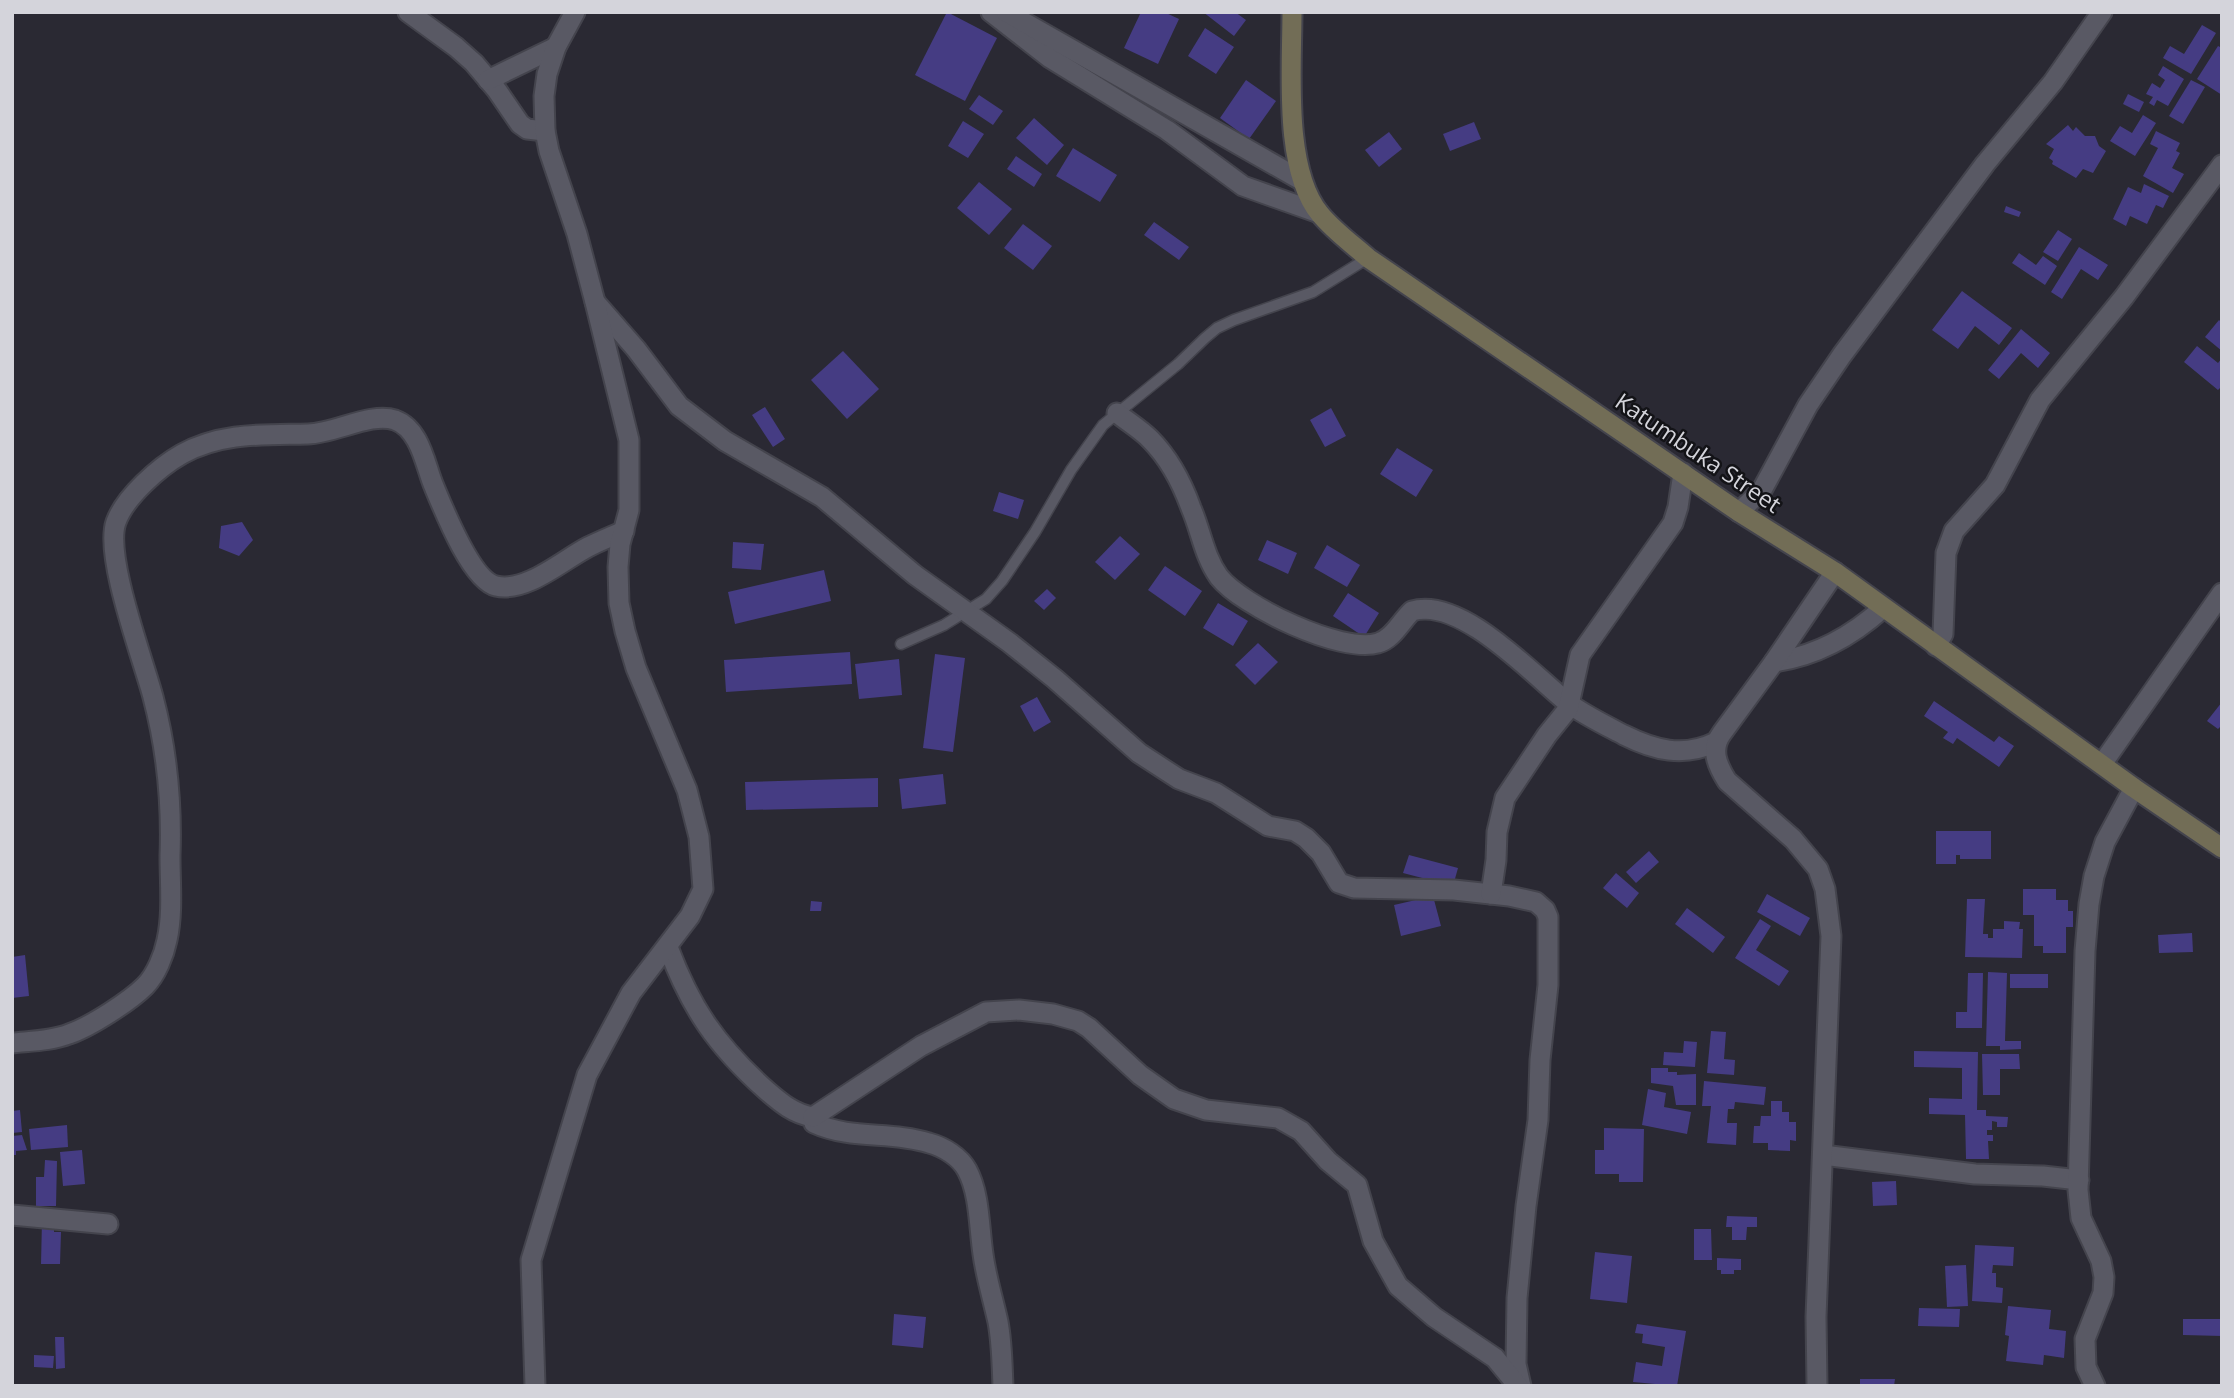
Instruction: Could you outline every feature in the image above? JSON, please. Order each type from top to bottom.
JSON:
[{"type":"main road","name":"Katumbuka Street","points":[[1292,12],[1295,149],[1301,180],[1319,213],[1368,258],[1739,512],[1835,572],[2134,788],[2222,848]]},
{"type":"street","points":[[408,12],[456,47],[488,80],[520,124],[527,129],[545,131]]},
{"type":"street","points":[[535,1386],[531,1260],[587,1075],[631,993],[668,947],[702,893],[699,837],[680,769],[636,668],[619,603],[618,568],[629,510],[629,440],[596,302],[549,152],[545,131],[545,85],[556,47],[575,12]]},
{"type":"street","points":[[991,12],[1050,58],[1167,130],[1243,186],[1319,213]]},
{"type":"street","points":[[1006,12],[1301,180]]},
{"type":"street","points":[[1739,512],[1762,490],[1808,405],[1842,355],[1984,164],[2053,82],[2102,12]]},
{"type":"street","points":[[488,80],[556,47]]},
{"type":"street","points":[[1936,646],[1943,634],[1946,554],[1954,531],[1995,485],[2040,400],[2124,297],[2222,165]]},
{"type":"street","points":[[596,302],[679,406],[725,441],[822,497],[915,575],[1046,672],[1112,732],[1149,760],[1179,779],[1216,793],[1268,826],[1295,831],[1306,838],[1321,853],[1342,885],[1354,888],[1454,890],[1491,894],[1536,902],[1545,910],[1549,922],[1548,985],[1540,1060],[1538,1119],[1517,1298],[1516,1364],[1520,1386]]},
{"type":"street","points":[[1117,413],[1151,440],[1169,462],[1188,500],[1203,546],[1217,574],[1247,602],[1313,632],[1365,645],[1382,641],[1412,611],[1432,610],[1468,623],[1496,640],[1570,704],[1595,720],[1658,749],[1684,752],[1716,742],[1774,663],[1835,572]]},
{"type":"street","points":[[12,1043],[70,1034],[105,1015],[145,986],[159,963],[167,942],[172,820],[166,758],[153,696],[114,555],[113,535],[116,522],[124,507],[144,484],[183,453],[224,439],[244,434],[328,433],[379,418],[392,419],[410,430],[418,443],[461,545],[477,572],[490,584],[511,587],[520,584],[624,531]]},
{"type":"street","points":[[1491,894],[1497,832],[1505,798],[1570,704],[1580,656],[1665,537],[1678,506],[1683,473]]},
{"type":"street","points":[[2102,764],[2222,593]]},
{"type":"street","points":[[1774,663],[1800,657],[1834,643],[1883,608]]},
{"type":"street","points":[[1716,742],[1718,767],[1727,781],[1801,847],[1823,879],[1830,936],[1816,1317],[1817,1386]]},
{"type":"street","points":[[2095,1386],[2087,1367],[2085,1339],[2103,1293],[2104,1277],[2101,1261],[2081,1218],[2079,1180],[2085,951],[2094,876],[2105,842],[2134,788]]},
{"type":"street","points":[[668,947],[681,982],[712,1035],[740,1065],[799,1115],[813,1117],[913,1051],[986,1012],[1019,1010],[1053,1014],[1078,1021],[1140,1075],[1174,1099],[1206,1110],[1278,1118],[1301,1131],[1328,1161],[1357,1185],[1373,1241],[1398,1286],[1434,1317],[1495,1357],[1520,1386]]},
{"type":"street","points":[[813,1117],[814,1123],[845,1133],[902,1137],[928,1142],[951,1153],[967,1171],[973,1189],[998,1322],[1003,1386]]},
{"type":"street","points":[[1823,1155],[1975,1174],[2079,1180]]},
{"type":"street","points":[[12,1215],[108,1224]]},
{"type":"lane","points":[[901,643],[967,612],[986,599],[1002,581],[1091,440],[1117,413],[1217,328],[1313,292],[1368,258]]},
{"type":"building","points":[[947,12],[997,38],[965,101],[915,75]]},
{"type":"building","points":[[1141,12],[1164,12],[1179,19],[1158,64],[1124,48]]},
{"type":"building","points":[[1203,12],[1235,12],[1246,20],[1234,36]]},
{"type":"building","points":[[2202,25],[2216,33],[2191,74],[2163,58],[2170,46],[2184,54]]},
{"type":"building","points":[[1205,28],[1234,47],[1216,74],[1188,56]]},
{"type":"building","points":[[2218,46],[2222,48],[2222,95],[2197,79]]},
{"type":"building","points":[[2163,66],[2184,79],[2168,106],[2157,100],[2154,106],[2149,103],[2153,97],[2146,94],[2152,83],[2160,88],[2165,80],[2158,75]]},
{"type":"building","points":[[1246,80],[1276,101],[1249,139],[1220,118]]},
{"type":"building","points":[[2191,80],[2205,87],[2183,124],[2169,116]]},
{"type":"building","points":[[2128,94],[2144,102],[2139,112],[2123,104]]},
{"type":"building","points":[[979,95],[1003,111],[993,125],[969,109]]},
{"type":"building","points":[[2143,115],[2156,123],[2135,156],[2110,141],[2120,126],[2132,133]]},
{"type":"building","points":[[1034,118],[1064,145],[1047,165],[1016,138]]},
{"type":"building","points":[[963,121],[984,134],[968,158],[948,146]]},
{"type":"building","points":[[1474,122],[1481,139],[1450,151],[1443,134]]},
{"type":"building","points":[[2068,125],[2073,131],[2076,127],[2085,136],[2095,136],[2099,146],[2106,151],[2093,173],[2083,169],[2076,178],[2052,164],[2053,161],[2049,158],[2054,149],[2046,144]]},
{"type":"building","points":[[2156,131],[2180,143],[2176,151],[2180,153],[2172,168],[2184,174],[2173,193],[2143,176],[2158,148],[2150,144]]},
{"type":"building","points":[[1389,132],[1402,149],[1379,167],[1365,150]]},
{"type":"building","points":[[1073,148],[1117,175],[1100,202],[1056,176]]},
{"type":"building","points":[[1016,156],[1042,174],[1034,187],[1007,169]]},
{"type":"building","points":[[979,182],[1012,209],[989,235],[957,208]]},
{"type":"building","points":[[2144,184],[2169,196],[2163,208],[2156,205],[2147,224],[2130,216],[2126,226],[2113,219],[2128,187],[2141,193]]},
{"type":"building","points":[[2006,206],[2021,212],[2019,217],[2004,212]]},
{"type":"building","points":[[1154,222],[1189,247],[1179,260],[1144,235]]},
{"type":"building","points":[[1023,224],[1052,246],[1033,270],[1004,248]]},
{"type":"building","points":[[2058,230],[2072,239],[2058,261],[2043,252]]},
{"type":"building","points":[[2079,247],[2108,265],[2098,280],[2081,269],[2062,299],[2051,292]]},
{"type":"building","points":[[2019,253],[2036,265],[2043,256],[2057,266],[2045,285],[2012,263]]},
{"type":"building","points":[[1962,291],[2012,328],[1999,345],[1975,326],[1958,349],[1932,330]]},
{"type":"building","points":[[2219,320],[2222,323],[2222,351],[2205,337]]},
{"type":"building","points":[[2021,329],[2050,353],[2038,368],[2021,353],[1999,379],[1988,370]]},
{"type":"building","points":[[2197,346],[2218,363],[2222,358],[2222,386],[2218,390],[2184,362]]},
{"type":"building","points":[[843,351],[879,389],[847,419],[811,380]]},
{"type":"building","points":[[765,407],[785,439],[773,447],[752,415]]},
{"type":"building","points":[[1331,408],[1346,436],[1325,447],[1310,420]]},
{"type":"building","points":[[1397,448],[1433,470],[1416,497],[1380,474]]},
{"type":"building","points":[[999,492],[1024,500],[1018,519],[993,511]]},
{"type":"building","points":[[242,522],[253,540],[239,556],[219,548],[221,526]]},
{"type":"building","points":[[1120,536],[1140,554],[1115,580],[1095,562]]},
{"type":"building","points":[[1267,540],[1297,553],[1288,574],[1258,560]]},
{"type":"building","points":[[733,542],[764,544],[761,570],[732,568]]},
{"type":"building","points":[[1327,545],[1360,565],[1347,587],[1314,568]]},
{"type":"building","points":[[1165,566],[1202,591],[1185,616],[1148,590]]},
{"type":"building","points":[[824,570],[831,601],[735,624],[728,592]]},
{"type":"building","points":[[1047,589],[1056,598],[1044,610],[1034,601]]},
{"type":"building","points":[[1348,593],[1379,613],[1364,637],[1333,616]]},
{"type":"building","points":[[1218,603],[1248,621],[1233,646],[1203,628]]},
{"type":"building","points":[[1258,643],[1278,662],[1255,685],[1235,665]]},
{"type":"building","points":[[850,652],[852,684],[726,692],[724,660]]},
{"type":"building","points":[[935,654],[965,658],[953,752],[923,748]]},
{"type":"building","points":[[899,659],[902,695],[859,699],[855,664]]},
{"type":"building","points":[[1037,697],[1051,722],[1034,732],[1020,706]]},
{"type":"building","points":[[1934,701],[1994,742],[1999,736],[2014,746],[1999,767],[1957,738],[1953,744],[1943,738],[1948,732],[1924,716]]},
{"type":"building","points":[[2222,702],[2222,725],[2218,729],[2207,721]]},
{"type":"building","points":[[943,774],[946,804],[902,809],[899,779]]},
{"type":"building","points":[[878,778],[878,807],[746,810],[745,782]]},
{"type":"building","points":[[1936,831],[1991,831],[1991,859],[1960,859],[1960,855],[1956,855],[1956,864],[1936,864]]},
{"type":"building","points":[[1649,851],[1659,862],[1636,883],[1626,872]]},
{"type":"building","points":[[1409,855],[1458,868],[1453,886],[1403,873]]},
{"type":"building","points":[[1616,873],[1639,893],[1627,908],[1603,888]]},
{"type":"building","points":[[2023,889],[2056,889],[2056,900],[2068,900],[2068,911],[2073,911],[2073,927],[2066,927],[2066,953],[2043,953],[2043,946],[2034,946],[2034,915],[2023,915]]},
{"type":"building","points":[[1767,894],[1810,918],[1800,936],[1757,912]]},
{"type":"building","points":[[1433,896],[1441,926],[1401,936],[1394,905]]},
{"type":"building","points":[[1967,899],[1985,899],[1983,934],[1988,934],[1988,938],[1993,938],[1993,929],[2004,929],[2004,921],[2020,922],[2019,929],[2023,929],[2022,958],[1965,957]]},
{"type":"building","points":[[811,901],[822,902],[821,911],[810,911]]},
{"type":"building","points":[[1687,908],[1725,937],[1713,953],[1675,924]]},
{"type":"building","points":[[1760,919],[1771,926],[1756,950],[1789,971],[1779,986],[1735,958]]},
{"type":"building","points":[[2192,933],[2193,952],[2159,953],[2158,935]]},
{"type":"building","points":[[25,955],[29,996],[12,998],[12,957]]},
{"type":"building","points":[[1988,972],[2007,973],[2005,1041],[2021,1041],[2021,1049],[2000,1050],[2000,1046],[1986,1046]]},
{"type":"building","points":[[1968,973],[1983,973],[1982,1028],[1956,1028],[1956,1012],[1967,1012]]},
{"type":"building","points":[[2010,974],[2048,974],[2048,988],[2010,988]]},
{"type":"building","points":[[1711,1031],[1726,1032],[1724,1059],[1735,1060],[1734,1075],[1707,1073]]},
{"type":"building","points":[[1684,1041],[1697,1042],[1695,1067],[1663,1065],[1664,1052],[1683,1053]]},
{"type":"building","points":[[1914,1051],[1978,1052],[1977,1110],[1986,1110],[1986,1116],[2008,1117],[2007,1127],[1997,1127],[1997,1122],[1992,1121],[1992,1130],[1987,1130],[1987,1135],[1993,1135],[1993,1141],[1988,1141],[1989,1159],[1966,1159],[1965,1115],[1929,1114],[1929,1098],[1962,1099],[1962,1068],[1914,1067]]},
{"type":"building","points":[[1982,1054],[2019,1054],[2020,1069],[2000,1069],[2000,1095],[1983,1095]]},
{"type":"building","points":[[1651,1068],[1668,1068],[1668,1072],[1677,1072],[1677,1075],[1696,1074],[1696,1105],[1676,1105],[1673,1086],[1651,1083]]},
{"type":"building","points":[[1704,1081],[1766,1087],[1764,1105],[1735,1102],[1734,1109],[1728,1109],[1727,1123],[1737,1123],[1736,1145],[1707,1143],[1711,1106],[1702,1106]]},
{"type":"building","points":[[1648,1089],[1666,1093],[1664,1107],[1691,1112],[1687,1134],[1642,1125]]},
{"type":"building","points":[[1771,1101],[1782,1101],[1782,1112],[1789,1112],[1789,1122],[1796,1122],[1796,1141],[1790,1140],[1790,1151],[1768,1150],[1768,1143],[1753,1143],[1754,1126],[1760,1126],[1761,1116],[1771,1116]]},
{"type":"building","points":[[20,1110],[22,1132],[12,1133],[12,1111]]},
{"type":"building","points":[[67,1125],[68,1147],[31,1150],[29,1129]]},
{"type":"building","points":[[1604,1128],[1644,1129],[1643,1182],[1619,1182],[1619,1174],[1595,1174],[1595,1150],[1604,1150]]},
{"type":"building","points":[[22,1135],[27,1150],[16,1151],[16,1155],[12,1155],[12,1136]]},
{"type":"building","points":[[82,1150],[85,1184],[63,1186],[60,1152]]},
{"type":"building","points":[[45,1160],[57,1161],[56,1206],[36,1206],[36,1177],[44,1177]]},
{"type":"building","points":[[1896,1181],[1897,1205],[1873,1206],[1872,1182]]},
{"type":"building","points":[[1727,1216],[1757,1217],[1757,1227],[1747,1227],[1746,1240],[1732,1240],[1732,1227],[1726,1227]]},
{"type":"building","points":[[42,1220],[54,1220],[54,1232],[61,1232],[60,1264],[41,1264]]},
{"type":"building","points":[[1694,1229],[1711,1229],[1712,1260],[1694,1260]]},
{"type":"building","points":[[1975,1245],[2014,1247],[2013,1266],[1993,1265],[1996,1287],[2003,1288],[2002,1303],[1972,1301]]},
{"type":"building","points":[[1595,1252],[1632,1256],[1627,1303],[1590,1299]]},
{"type":"building","points":[[1717,1258],[1741,1259],[1741,1270],[1734,1270],[1734,1274],[1721,1274],[1721,1270],[1717,1270]]},
{"type":"building","points":[[1966,1265],[1968,1306],[1947,1307],[1945,1266]]},
{"type":"building","points":[[2008,1306],[2051,1310],[2049,1329],[2066,1331],[2064,1358],[2044,1355],[2043,1365],[2006,1361]]},
{"type":"building","points":[[1919,1308],[1960,1309],[1959,1327],[1918,1326]]},
{"type":"building","points":[[894,1314],[926,1317],[923,1348],[892,1345]]},
{"type":"building","points":[[2183,1319],[2222,1319],[2222,1336],[2183,1335]]},
{"type":"building","points":[[1637,1324],[1686,1331],[1677,1386],[1633,1382],[1636,1362],[1662,1366],[1665,1347],[1642,1343],[1643,1334],[1635,1333]]},
{"type":"building","points":[[55,1337],[64,1337],[65,1368],[56,1369]]},
{"type":"building","points":[[34,1355],[54,1356],[53,1368],[34,1367]]},
{"type":"building","points":[[1860,1379],[1895,1379],[1894,1386],[1860,1386]]}]
